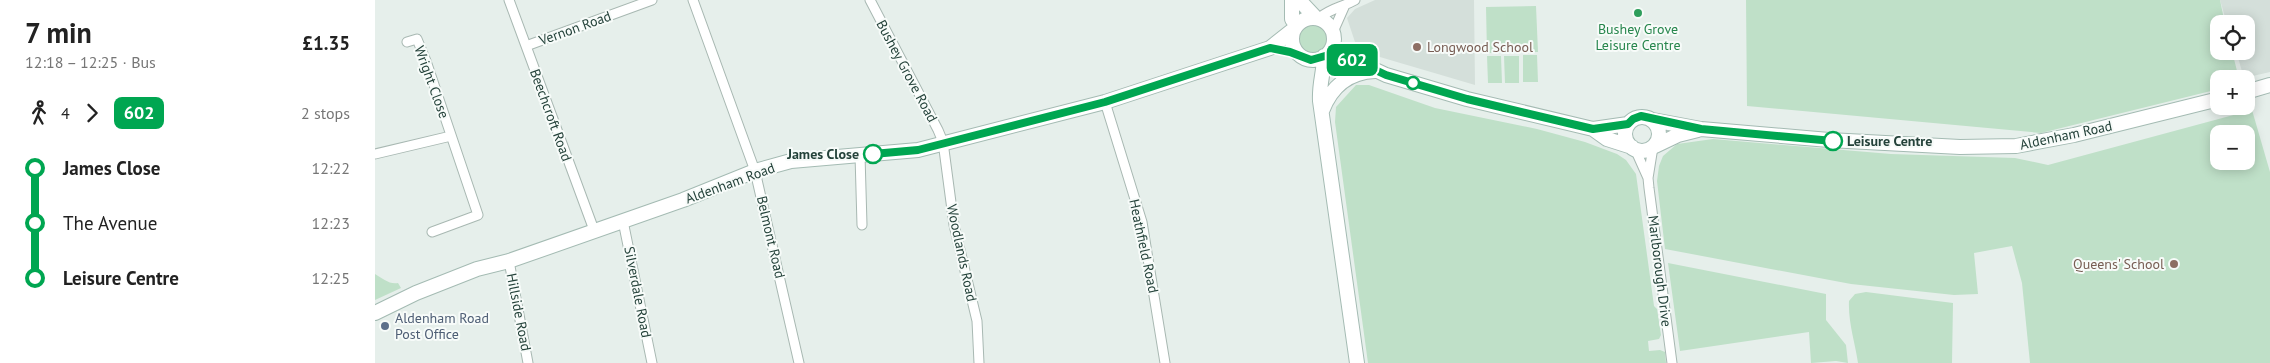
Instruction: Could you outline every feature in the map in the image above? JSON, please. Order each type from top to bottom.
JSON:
[{"type":"main road","points":[[1292,0],[1292,19],[1295,27],[1291,41],[1293,47],[1303,57],[1319,83]]},
{"type":"main road","points":[[1299,0],[1318,18],[1325,21],[1354,60]]},
{"type":"main road","points":[[1295,27],[1307,18],[1318,18]]},
{"type":"main road","name":"Aldenham Road","points":[[375,313],[477,269],[509,260],[683,200],[755,171],[791,161],[918,150],[943,142],[1105,102],[1270,48],[1295,27]]},
{"type":"main road","points":[[1270,48],[1318,59],[1325,56],[1332,47],[1333,34]]},
{"type":"main road","points":[[1325,56],[1354,60],[1377,71],[1467,99],[1593,129],[1628,124]]},
{"type":"main road","points":[[1325,56],[1319,83],[1357,363]]},
{"type":"main road","points":[[1322,111],[1329,97],[1343,81],[1357,73],[1377,71]]},
{"type":"main road","points":[[2255,89],[2270,85]]},
{"type":"main road","name":"Aldenham Road","points":[[1653,120],[1701,129],[1905,145],[1960,147],[2016,146],[2074,135],[2210,101]]},
{"type":"main road","points":[[1593,129],[1607,139],[1634,148],[1644,151],[1654,146],[1659,138],[1659,131],[1653,120],[1641,116],[1633,119],[1628,124],[1625,134],[1626,140],[1634,148]]},
{"type":"main road","name":"Aldenham Road","points":[[1654,146],[1678,135],[1701,129]]},
{"type":"street","name":"Beechcroft Road","points":[[509,0],[594,230]]},
{"type":"street","name":"Vernon Road","points":[[526,46],[652,0]]},
{"type":"street","name":"Belmont Road","points":[[693,0],[755,171],[799,363]]},
{"type":"street","name":"Bushey Grove Road","points":[[870,0],[943,142]]},
{"type":"street","points":[[1318,18],[1337,6],[1345,5],[1355,0]]},
{"type":"street","points":[[1333,34],[1345,5]]},
{"type":"street","name":"Wright Close","points":[[407,42],[417,39],[478,215],[432,232]]},
{"type":"street","name":"Heathfield Road","points":[[1105,102],[1142,222],[1165,363]]},
{"type":"street","name":"Wright Close","points":[[375,154],[451,136]]},
{"type":"street","name":"Woodlands Road","points":[[943,142],[954,225],[977,321],[979,363]]},
{"type":"street","name":"Marlborough Drive","points":[[1648,178],[1654,146]]},
{"type":"street","name":"Marlborough Drive","points":[[1634,148],[1648,178],[1672,363]]},
{"type":"street","points":[[859,155],[862,225]]},
{"type":"street","name":"Silverdale Road","points":[[623,221],[652,363]]},
{"type":"street","name":"Hillside Road","points":[[509,260],[529,363]]},
{"type":"shaded area","name":"Longwood School","points":[[1375,0],[1474,0],[1475,85],[1363,52],[1355,42],[1347,18],[1355,9]]},
{"type":"shaded area","points":[[2220,0],[2270,0],[2270,72],[2255,75],[2255,70],[2242,70],[2239,60],[2255,60],[2255,15],[2224,15]]},
{"type":"green space","points":[[1746,0],[2220,0],[2223,15],[2210,15],[2210,60],[2234,60],[2237,70],[2210,70],[2210,91],[2041,133],[1747,106]]},
{"type":"green space","points":[[1536,6],[1538,52],[1487,53],[1486,7]]},
{"type":"green space","points":[[1311,24],[1323,28],[1327,40],[1323,52],[1311,56],[1299,52],[1295,40],[1299,28]]},
{"type":"green space","points":[[1523,55],[1537,55],[1538,82],[1523,82]]},
{"type":"green space","points":[[1487,56],[1501,56],[1502,83],[1488,83]]},
{"type":"green space","points":[[1504,56],[1519,56],[1519,83],[1505,83]]},
{"type":"green space","points":[[1356,85],[1369,85],[1435,108],[1537,129],[1585,142],[1617,154],[1626,160],[1636,174],[1654,306],[1657,309],[1661,335],[1659,339],[1648,341],[1649,351],[1660,350],[1665,352],[1666,363],[1368,363],[1335,122],[1336,107]]},
{"type":"green space","points":[[2233,115],[2253,115],[2270,172],[2270,363],[2030,363],[2022,283],[2012,246],[1974,253],[1978,294],[1954,295],[1851,284],[1665,249],[1657,181],[1659,166],[1663,156],[1677,144],[1713,139],[1891,154],[2015,158],[2048,165]]},
{"type":"green space","points":[[1668,263],[1826,294],[1826,320],[1846,345],[1848,363],[1836,361],[1811,363],[1809,332],[1680,351]]},
{"type":"green space","points":[[375,274],[389,282],[398,283],[401,288],[375,300]]},
{"type":"green space","points":[[1866,292],[1953,303],[1952,363],[1858,363],[1849,301],[1855,294]]},
{"type":"bus line","name":"602","points":[[873,154],[918,150],[1105,102],[1270,48],[1290,52],[1311,60],[1325,56],[1354,60],[1386,75],[1467,99],[1593,129],[1613,128],[1628,124],[1633,119],[1641,116],[1701,129],[1833,141]]},
{"type":"place","name":"Bushey Grove Leisure Centre","points":[[1638,13]]},
{"type":"place","name":"Longwood School","points":[[1417,47]]},
{"type":"place","name":"Leisure Centre","points":[[1833,141]]},
{"type":"place","name":"James Close","points":[[873,154]]},
{"type":"place","name":"Queens' School","points":[[2174,264]]},
{"type":"place","name":"Aldenham Road Post Office","points":[[385,326]]}]
